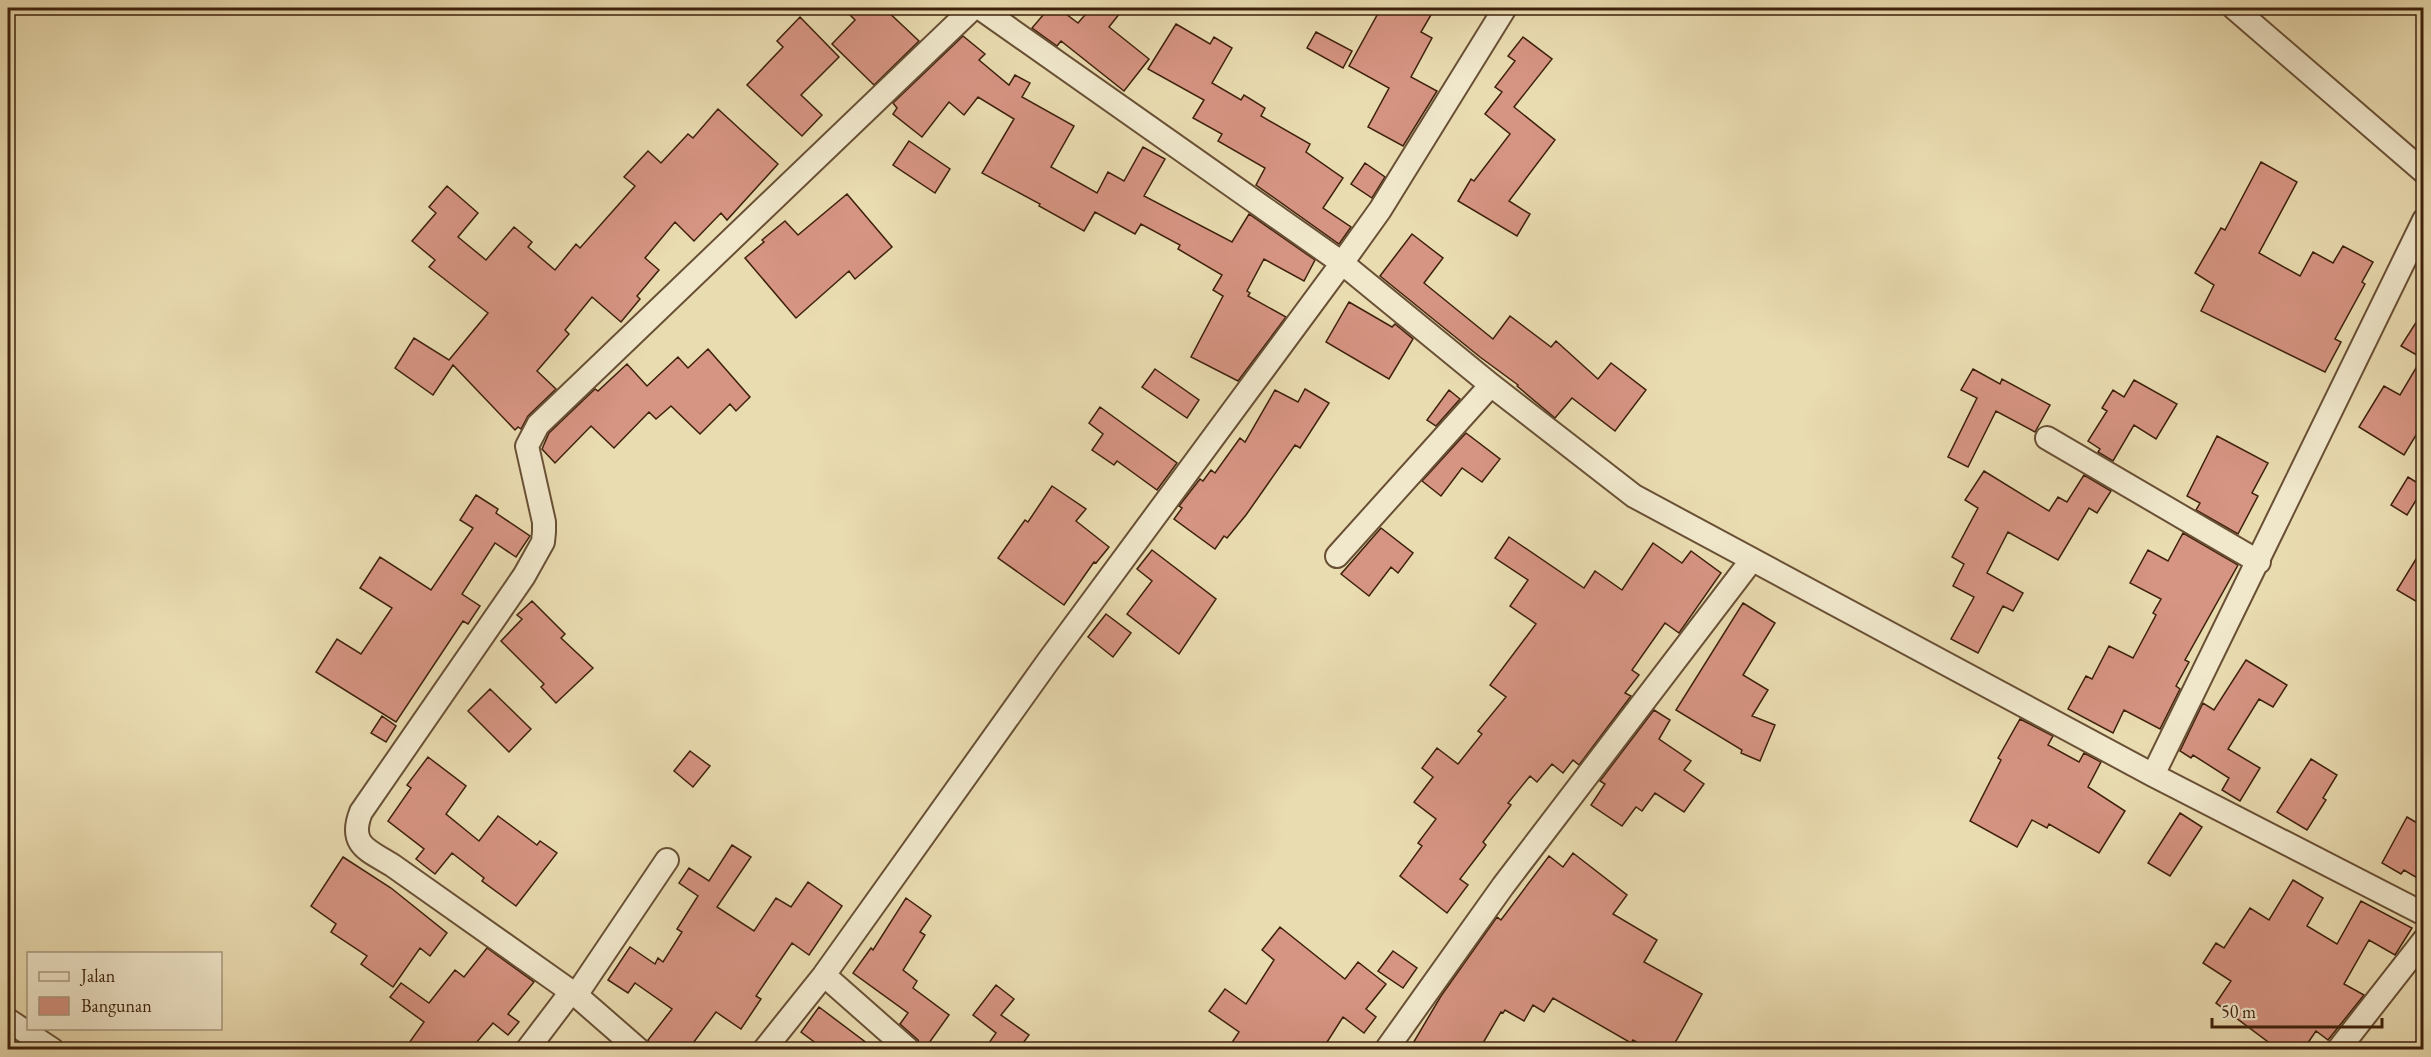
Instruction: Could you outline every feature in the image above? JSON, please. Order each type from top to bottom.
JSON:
[{"type":"street","points":[[639,1050],[573,993],[362,846],[356,834],[356,824],[361,812],[524,576],[543,542],[544,522],[527,446],[538,426],[973,8]]},
{"type":"street","points":[[980,8],[1342,263],[1491,385],[1634,496],[1751,561],[2153,775],[2424,914]]},
{"type":"street","points":[[764,1050],[824,975],[1056,651],[1380,210],[1505,8]]},
{"type":"street","points":[[2234,8],[2424,172]]},
{"type":"street","points":[[2153,775],[2424,220]]},
{"type":"street","points":[[1337,556],[1491,385]]},
{"type":"street","points":[[2047,438],[2259,562]]},
{"type":"street","points":[[1386,1050],[1503,886],[1751,561]]},
{"type":"street","points":[[527,1050],[573,993],[667,860]]},
{"type":"street","points":[[2338,1050],[2424,940]]},
{"type":"street","points":[[824,975],[909,1050]]},
{"type":"street","points":[[8,1020],[53,1050]]},
{"type":"building","points":[[843,8],[884,8],[919,41],[874,85],[832,44],[855,20]]},
{"type":"building","points":[[1049,8],[1058,8],[1078,23],[1091,8],[1124,8],[1109,27],[1149,59],[1124,91],[1061,41],[1057,46],[1032,28]]},
{"type":"building","points":[[1381,8],[1435,8],[1421,32],[1432,38],[1411,77],[1437,91],[1403,146],[1368,127],[1389,88],[1349,66]]},
{"type":"building","points":[[800,17],[839,57],[801,95],[822,115],[802,136],[747,85],[783,47],[777,41]]},
{"type":"building","points":[[1176,24],[1210,44],[1214,37],[1232,48],[1212,83],[1241,100],[1244,95],[1265,108],[1261,116],[1310,144],[1306,152],[1343,178],[1323,208],[1351,227],[1339,244],[1256,185],[1265,168],[1218,141],[1222,134],[1193,118],[1204,100],[1148,69]]},
{"type":"building","points":[[1316,32],[1352,51],[1343,68],[1307,48]]},
{"type":"building","points":[[963,36],[985,54],[979,60],[1009,85],[1015,75],[1030,83],[1022,97],[1074,126],[1051,167],[1097,193],[1108,172],[1124,181],[1143,147],[1165,159],[1144,196],[1232,242],[1249,214],[1315,260],[1304,281],[1264,259],[1247,291],[1250,293],[1248,296],[1286,317],[1238,381],[1191,357],[1223,296],[1213,290],[1222,275],[1178,249],[1180,245],[1141,224],[1135,234],[1095,212],[1084,231],[982,173],[1014,119],[978,97],[964,115],[949,102],[922,137],[893,114],[897,108],[893,103]]},
{"type":"building","points":[[1523,37],[1552,59],[1514,107],[1555,140],[1509,201],[1530,214],[1517,236],[1458,201],[1471,179],[1474,181],[1510,134],[1485,114],[1502,92],[1495,87],[1515,61],[1508,56]]},
{"type":"building","points":[[718,109],[778,164],[727,220],[721,213],[694,241],[675,222],[645,258],[659,270],[637,296],[640,299],[621,322],[592,297],[565,330],[569,334],[537,371],[556,389],[528,416],[521,429],[518,427],[515,430],[453,365],[433,395],[395,368],[414,338],[449,360],[488,313],[429,267],[435,260],[412,241],[436,213],[429,207],[447,186],[478,213],[458,237],[486,260],[514,227],[532,242],[528,247],[555,270],[576,244],[580,248],[635,186],[624,177],[648,151],[661,163],[688,134],[693,138]]},
{"type":"building","points":[[909,141],[950,169],[935,193],[893,165]]},
{"type":"building","points":[[2261,162],[2297,182],[2259,253],[2300,276],[2313,252],[2333,263],[2343,246],[2373,262],[2362,282],[2365,284],[2335,339],[2341,342],[2325,372],[2201,311],[2214,285],[2195,273],[2221,228],[2225,230]]},
{"type":"building","points":[[1365,163],[1385,177],[1372,198],[1351,184]]},
{"type":"building","points":[[847,194],[892,247],[855,279],[849,271],[796,318],[745,258],[785,221],[798,235]]},
{"type":"building","points":[[1412,234],[1443,258],[1424,283],[1493,339],[1510,316],[1551,347],[1556,341],[1598,379],[1611,363],[1646,390],[1615,431],[1572,398],[1555,418],[1518,385],[1380,276]]},
{"type":"building","points":[[1349,302],[1392,327],[1395,324],[1413,339],[1389,379],[1326,342]]},
{"type":"building","points":[[2424,310],[2424,422],[2404,455],[2359,427],[2384,386],[2400,395],[2422,358],[2401,346]]},
{"type":"building","points":[[708,349],[750,397],[736,411],[730,404],[700,434],[671,406],[656,419],[649,412],[614,448],[591,426],[555,463],[542,449],[549,433],[595,389],[598,391],[627,364],[647,386],[678,357],[688,368]]},
{"type":"building","points":[[1155,369],[1199,400],[1187,418],[1142,387]]},
{"type":"building","points":[[1973,369],[2000,384],[2002,379],[2050,405],[2035,432],[1996,411],[1968,467],[1948,457],[1977,398],[1961,390]]},
{"type":"building","points":[[2134,380],[2177,404],[2156,439],[2134,425],[2113,461],[2098,452],[2100,449],[2088,441],[2107,411],[2102,408],[2113,390],[2124,397]]},
{"type":"building","points":[[1305,389],[1329,403],[1300,448],[1295,445],[1227,538],[1224,536],[1215,549],[1174,519],[1182,508],[1179,506],[1200,479],[1203,481],[1211,470],[1215,473],[1240,438],[1245,442],[1275,390],[1298,402]]},
{"type":"building","points":[[1449,390],[1460,399],[1436,426],[1427,420]]},
{"type":"building","points":[[1100,407],[1177,463],[1157,490],[1117,461],[1114,465],[1092,450],[1103,434],[1089,423]]},
{"type":"building","points":[[1466,433],[1500,459],[1482,482],[1462,468],[1441,496],[1422,481]]},
{"type":"building","points":[[2217,436],[2268,463],[2252,493],[2258,496],[2238,534],[2196,510],[2200,503],[2187,496]]},
{"type":"building","points":[[1984,471],[2049,511],[2058,497],[2067,502],[2084,475],[2111,491],[2097,513],[2089,508],[2058,560],[2008,532],[1987,573],[2023,593],[2013,611],[2003,606],[1978,653],[1951,639],[1974,597],[1953,586],[1964,564],[1952,557],[1978,508],[1965,500]]},
{"type":"building","points":[[2408,477],[2424,487],[2407,515],[2391,505]]},
{"type":"building","points":[[1052,486],[1086,509],[1076,521],[1109,547],[1096,563],[1094,562],[1064,605],[998,558],[1025,520],[1028,522]]},
{"type":"building","points":[[476,495],[498,509],[496,513],[530,536],[516,557],[495,543],[462,594],[480,606],[468,624],[463,621],[396,722],[316,672],[337,639],[361,654],[392,608],[360,588],[380,557],[431,590],[473,528],[460,520]]},
{"type":"building","points":[[1381,528],[1413,553],[1398,573],[1391,567],[1369,596],[1341,574]]},
{"type":"building","points":[[2183,533],[2238,565],[2185,660],[2189,662],[2176,686],[2180,689],[2160,729],[2124,710],[2113,733],[2068,709],[2086,676],[2092,679],[2109,646],[2133,658],[2156,615],[2153,613],[2161,599],[2130,583],[2148,550],[2168,561]]},
{"type":"building","points":[[1509,537],[1584,588],[1595,571],[1622,590],[1653,543],[1682,563],[1691,551],[1721,573],[1679,633],[1665,623],[1632,670],[1639,675],[1625,693],[1631,696],[1579,765],[1573,760],[1563,773],[1552,764],[1537,782],[1530,776],[1508,803],[1511,805],[1483,842],[1486,845],[1460,879],[1468,885],[1447,913],[1400,876],[1422,846],[1418,843],[1436,819],[1414,802],[1433,777],[1422,768],[1437,748],[1458,764],[1482,734],[1478,731],[1506,697],[1490,685],[1536,624],[1510,606],[1528,580],[1495,558]]},
{"type":"building","points":[[2424,546],[2424,606],[2397,590]]},
{"type":"building","points":[[1152,550],[1216,599],[1179,654],[1127,614],[1152,581],[1137,569]]},
{"type":"building","points":[[532,601],[565,634],[561,638],[593,668],[556,703],[541,687],[544,684],[501,641],[522,619],[517,615]]},
{"type":"building","points":[[1743,603],[1775,623],[1743,675],[1768,690],[1752,716],[1775,725],[1760,761],[1741,753],[1742,750],[1676,710]]},
{"type":"building","points":[[1106,614],[1131,633],[1113,657],[1088,637]]},
{"type":"building","points":[[2246,660],[2287,685],[2273,707],[2259,699],[2228,749],[2260,768],[2240,801],[2222,790],[2229,778],[2193,755],[2191,758],[2180,751],[2203,703],[2214,710]]},
{"type":"building","points":[[490,689],[531,729],[509,752],[468,711]]},
{"type":"building","points":[[1654,710],[1670,720],[1659,739],[1691,761],[1684,770],[1704,784],[1684,812],[1655,793],[1642,811],[1636,807],[1622,826],[1591,805],[1605,784],[1600,781]]},
{"type":"building","points":[[382,716],[396,726],[386,742],[371,733]]},
{"type":"building","points":[[2020,719],[2053,736],[2048,745],[2079,762],[2084,753],[2101,762],[2088,787],[2125,811],[2099,853],[2049,824],[2047,828],[2032,820],[2017,847],[1970,821],[2001,760],[1998,758]]},
{"type":"building","points":[[690,751],[710,766],[693,787],[674,771]]},
{"type":"building","points":[[428,757],[466,786],[446,814],[479,841],[498,816],[537,845],[540,841],[557,853],[516,906],[482,881],[484,878],[452,853],[435,874],[416,859],[424,849],[388,821],[411,788],[407,785]]},
{"type":"building","points":[[2311,759],[2337,775],[2323,798],[2326,800],[2307,830],[2277,812]]},
{"type":"building","points":[[2180,813],[2202,827],[2170,876],[2148,863]]},
{"type":"building","points":[[2407,817],[2424,827],[2424,882],[2404,870],[2401,874],[2382,863]]},
{"type":"building","points":[[732,845],[751,857],[717,907],[754,931],[776,898],[791,907],[808,882],[842,906],[809,955],[792,943],[756,996],[761,999],[741,1029],[716,1012],[688,1050],[652,1050],[648,1040],[672,1009],[635,983],[628,993],[608,980],[630,947],[655,964],[658,958],[663,962],[682,932],[677,929],[698,896],[679,883],[689,868],[709,881]]},
{"type":"building","points":[[1573,853],[1627,895],[1613,914],[1657,940],[1644,962],[1702,994],[1671,1050],[1651,1050],[1633,1040],[1631,1043],[1553,998],[1544,1012],[1533,1005],[1524,1021],[1505,1010],[1501,1012],[1479,1050],[1409,1050],[1441,996],[1497,917],[1501,920],[1549,856],[1563,867]]},
{"type":"building","points":[[343,857],[391,888],[447,933],[430,956],[420,948],[393,987],[361,964],[367,956],[331,932],[336,924],[311,906]]},
{"type":"building","points":[[2293,880],[2323,898],[2307,926],[2337,944],[2361,901],[2412,928],[2395,955],[2369,940],[2344,984],[2364,995],[2328,1040],[2316,1031],[2303,1050],[2279,1050],[2216,1003],[2231,981],[2203,963],[2216,943],[2224,948],[2250,908],[2269,920]]},
{"type":"building","points":[[906,898],[931,916],[920,932],[925,935],[903,970],[917,981],[913,988],[949,1015],[924,1050],[918,1040],[900,1024],[908,1013],[853,973],[871,948],[873,950]]},
{"type":"building","points":[[1280,927],[1345,979],[1358,962],[1386,984],[1366,1009],[1376,1017],[1364,1033],[1343,1017],[1322,1050],[1227,1050],[1239,1032],[1209,1011],[1225,989],[1246,1004],[1274,960],[1262,950]]},
{"type":"building","points":[[487,948],[534,982],[508,1014],[519,1022],[508,1035],[493,1023],[470,1050],[404,1050],[424,1022],[390,997],[401,983],[429,1003],[455,970],[464,977]]},
{"type":"building","points":[[1393,951],[1417,968],[1403,988],[1378,971]]},
{"type":"building","points":[[996,985],[1014,999],[1001,1015],[1029,1035],[1018,1050],[984,1050],[996,1033],[973,1015]]},
{"type":"building","points":[[819,1007],[876,1050],[825,1050],[801,1032]]}]
